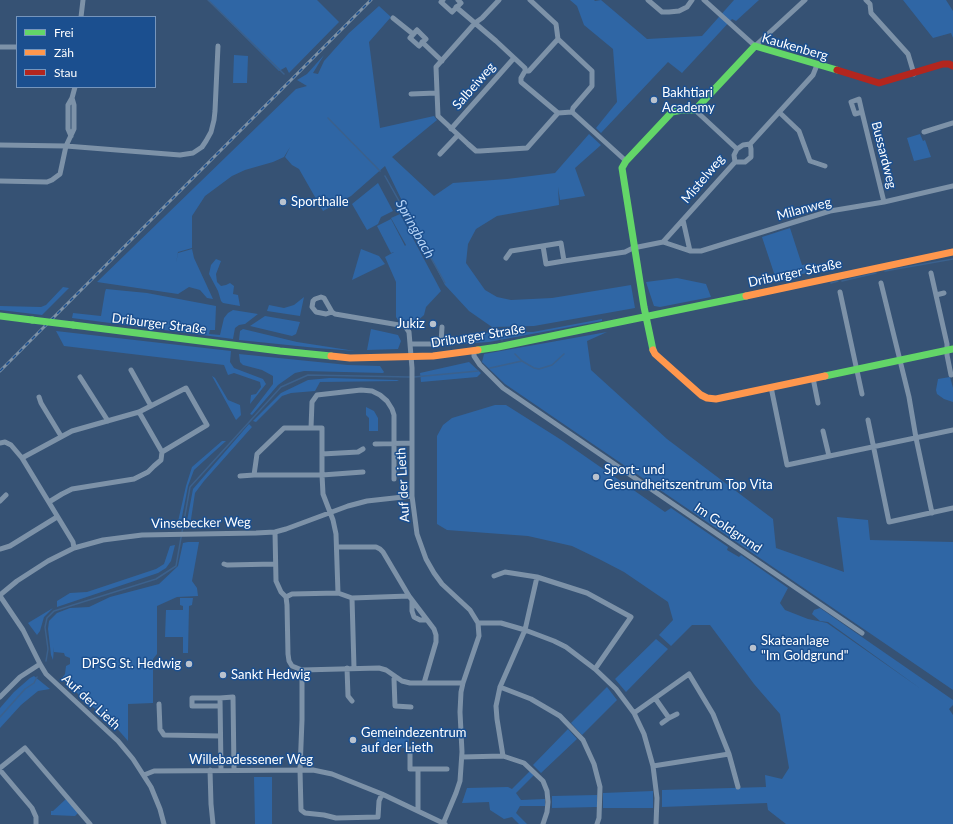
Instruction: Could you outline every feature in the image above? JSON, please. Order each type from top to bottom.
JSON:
[{"type":"main road","name":"Kaukenberg","points":[[695,110],[755,46],[879,83],[914,74],[943,64],[953,66]]},
{"type":"main road","points":[[695,110],[672,112],[626,161],[622,168],[633,248],[646,317],[655,353],[701,395],[716,399],[950,350]]},
{"type":"main road","name":"Driburger Straße","points":[[0,316],[73,324],[301,354],[350,358],[411,358],[474,351],[646,317],[953,252]]},
{"type":"street","points":[[81,16],[83,0]]},
{"type":"street","points":[[442,0],[441,2],[452,12],[461,3],[458,0]]},
{"type":"street","points":[[499,0],[482,18],[475,23],[436,67],[438,116],[451,129],[478,151],[527,148],[558,113]]},
{"type":"street","points":[[530,0],[556,24],[558,39],[592,71],[592,86],[573,108],[572,112]]},
{"type":"street","points":[[648,0],[662,12],[679,11],[687,7],[692,0]]},
{"type":"street","points":[[704,0],[755,46],[806,0]]},
{"type":"street","points":[[866,0],[870,4],[871,13],[908,54],[914,74]]},
{"type":"street","name":"Salbeiweg","points":[[456,7],[525,68],[525,71]]},
{"type":"street","points":[[393,18],[413,34],[417,30],[426,39],[422,42],[442,61]]},
{"type":"street","points":[[558,39],[529,71],[525,71],[522,75],[521,82],[558,113],[572,112],[626,161]]},
{"type":"street","points":[[0,145],[66,146],[180,154],[193,153],[202,147],[211,132],[216,111],[218,46]]},
{"type":"street","points":[[0,47],[16,47]]},
{"type":"street","name":"Salbeiweg","points":[[451,129],[514,58]]},
{"type":"street","name":"Mistelweg","points":[[663,242],[735,162],[734,155],[737,149],[743,145],[750,144],[813,75],[817,65]]},
{"type":"street","points":[[0,181],[41,182],[52,180],[60,174],[66,146],[74,129],[74,105],[72,98],[74,88]]},
{"type":"street","points":[[411,94],[436,93]]},
{"type":"street","name":"Mistelweg","points":[[695,110],[737,149]]},
{"type":"street","points":[[779,112],[799,131],[810,162],[825,166]]},
{"type":"street","name":"Bussardweg","points":[[862,112],[884,202]]},
{"type":"street","points":[[924,132],[953,123]]},
{"type":"street","points":[[440,154],[458,135]]},
{"type":"street","points":[[735,162],[745,162],[751,157],[750,144]]},
{"type":"street","name":"Milanweg","points":[[663,242],[690,251],[701,251],[830,211],[884,202],[953,186]]},
{"type":"street","name":"Mistelweg","points":[[683,220],[690,251]]},
{"type":"street","points":[[543,246],[546,264],[624,252],[633,248],[663,242]]},
{"type":"street","points":[[506,258],[511,251],[561,243],[564,261]]},
{"type":"street","points":[[931,273],[950,350],[951,375]]},
{"type":"street","points":[[881,283],[899,360],[911,403],[916,438],[932,513]]},
{"type":"street","points":[[840,292],[862,394]]},
{"type":"street","points":[[936,295],[944,293]]},
{"type":"street","name":"Auf der Lieth","points":[[332,312],[367,320],[405,326],[409,332],[412,378],[412,496],[417,534],[426,559],[442,584],[470,610],[478,623]]},
{"type":"street","points":[[410,344],[432,344],[441,342],[442,327]]},
{"type":"street","name":"Im Goldgrund","points":[[474,351],[474,356],[480,365],[503,388],[862,632]]},
{"type":"street","points":[[131,370],[151,406]]},
{"type":"street","points":[[80,377],[108,421]]},
{"type":"street","points":[[813,378],[818,403]]},
{"type":"street","points":[[771,387],[787,465],[953,430]]},
{"type":"street","points":[[22,458],[72,431],[139,412],[186,388],[207,425],[162,452]]},
{"type":"street","points":[[311,428],[312,402],[317,395],[361,390],[380,395],[387,401],[394,415],[394,479]]},
{"type":"street","points":[[39,397],[41,403],[61,436]]},
{"type":"street","points":[[49,502],[72,489],[134,479],[148,472],[160,460],[162,452],[139,412]]},
{"type":"street","points":[[868,420],[889,522],[953,508]]},
{"type":"street","points":[[254,475],[257,454],[284,428],[322,428],[323,494],[336,534],[338,593]]},
{"type":"street","points":[[823,431],[829,456]]},
{"type":"street","points":[[0,443],[5,442],[11,445],[22,458],[73,542],[74,548]]},
{"type":"street","points":[[374,444],[411,443]]},
{"type":"street","points":[[322,454],[358,452],[363,449]]},
{"type":"street","points":[[240,476],[322,475],[363,472]]},
{"type":"street","points":[[0,501],[6,495]]},
{"type":"street","name":"Vinsebecker Weg","points":[[0,595],[17,581],[48,561],[74,548],[103,540],[142,535],[275,532],[330,512],[367,501],[412,496]]},
{"type":"street","points":[[0,548],[10,546],[58,517]]},
{"type":"street","points":[[275,532],[276,581],[281,592],[286,597],[289,661],[292,666],[302,670],[379,668],[386,670],[396,677],[410,683],[462,683]]},
{"type":"street","points":[[337,547],[376,547],[380,549],[411,599],[434,629],[436,642],[424,683]]},
{"type":"street","points":[[224,564],[275,564]]},
{"type":"street","points":[[494,576],[504,572],[537,577],[587,593],[631,617],[596,668]]},
{"type":"street","points":[[503,756],[496,706],[500,688],[525,630],[537,577]]},
{"type":"street","points":[[286,597],[292,594],[338,593],[352,598],[411,599]]},
{"type":"street","name":"Auf der Lieth","points":[[0,595],[23,630],[40,664],[52,681],[118,741],[133,759],[144,775],[160,809],[164,824]]},
{"type":"street","points":[[352,598],[354,668]]},
{"type":"street","points":[[411,599],[414,617],[420,620],[427,620]]},
{"type":"street","points":[[444,824],[460,781],[462,757],[460,712],[462,683],[479,636],[478,623],[501,622],[566,647],[596,668],[616,689],[634,713],[644,734],[652,766],[657,798],[656,824]]},
{"type":"street","points":[[0,697],[20,677],[40,664]]},
{"type":"street","points":[[347,668],[348,696],[352,701]]},
{"type":"street","points":[[302,670],[300,770],[301,810],[305,813],[336,818],[378,817],[379,801],[382,794]]},
{"type":"street","points":[[634,713],[689,674],[713,714],[733,764],[738,787]]},
{"type":"street","points":[[396,677],[394,679],[395,706],[411,707]]},
{"type":"street","points":[[500,688],[531,699],[560,716],[583,740],[594,764],[600,787],[599,818],[597,824]]},
{"type":"street","points":[[220,706],[192,706],[192,698],[233,697],[234,770]]},
{"type":"street","points":[[220,698],[221,770]]},
{"type":"street","points":[[655,698],[670,718]]},
{"type":"street","points":[[159,704],[160,729],[164,735],[220,736]]},
{"type":"street","points":[[662,723],[677,714]]},
{"type":"street","points":[[36,824],[36,817],[32,808],[0,769],[25,748],[90,824]]},
{"type":"street","points":[[410,749],[410,769],[447,769]]},
{"type":"street","points":[[652,766],[729,754]]},
{"type":"street","points":[[462,757],[503,756],[524,763],[543,781],[547,791],[547,812],[543,824]]},
{"type":"street","points":[[418,769],[418,810]]},
{"type":"street","points":[[210,770],[210,804],[213,824]]},
{"type":"street","name":"Willebadessener Weg","points":[[144,775],[154,771],[313,770],[332,774],[382,794],[418,810],[444,824]]},
{"type":"shaded area","points":[[208,0],[317,0],[339,22],[289,73],[286,67],[279,71]]},
{"type":"shaded area","points":[[570,0],[601,0],[647,39],[702,36],[734,0],[759,0],[736,21],[732,19],[682,73],[668,62],[601,133],[596,128],[617,102],[613,49],[584,25],[577,6]]},
{"type":"shaded area","points":[[903,0],[946,0],[953,11],[953,38],[951,33],[933,38]]},
{"type":"shaded area","points":[[379,6],[391,17],[369,42],[380,128],[434,116],[437,120],[392,157],[434,196],[453,183],[507,179],[555,173],[589,134],[601,145],[575,168],[585,196],[560,200],[558,187],[559,205],[497,216],[476,229],[468,244],[466,263],[485,290],[497,297],[511,300],[552,298],[631,285],[635,308],[534,326],[492,327],[469,311],[445,285],[385,166],[351,196],[323,211],[299,169],[292,165],[285,157],[290,147],[284,157],[232,176],[205,196],[192,216],[192,248],[178,252],[176,263],[178,253],[192,249],[194,258],[213,299],[207,298],[200,290],[189,287],[178,294],[97,282],[296,89],[307,86],[297,80],[307,74],[324,55],[313,73],[318,74],[324,61],[349,33]]},
{"type":"shaded area","points":[[234,55],[248,56],[247,83],[233,83]]},
{"type":"shaded area","points":[[920,134],[923,141],[925,140],[931,157],[914,161],[907,138]]},
{"type":"shaded area","points":[[378,183],[393,211],[381,217],[378,224],[367,230],[352,204]]},
{"type":"shaded area","points":[[400,214],[441,291],[426,307],[424,315],[413,325],[405,321],[398,320],[396,317],[396,282],[385,257],[394,252],[391,253],[377,226],[391,219],[405,246],[406,245],[391,218]]},
{"type":"shaded area","points":[[790,228],[802,265],[815,263],[818,271],[776,279],[762,237]]},
{"type":"shaded area","points":[[361,249],[379,256],[385,264],[352,280]]},
{"type":"shaded area","points":[[216,259],[221,261],[216,274],[217,282],[221,286],[230,283],[234,286],[233,294],[238,295],[240,306],[223,303],[221,301],[218,291],[209,274],[211,265]]},
{"type":"shaded area","points":[[677,278],[706,284],[711,297],[660,307],[654,306],[646,282]]},
{"type":"shaded area","points":[[63,287],[69,288],[42,315],[0,310],[0,306],[41,307],[46,305]]},
{"type":"shaded area","points":[[106,289],[147,293],[216,306],[215,330],[210,330],[209,334],[220,335],[224,318],[233,310],[258,314],[245,324],[239,325],[235,328],[233,339],[72,318],[73,313],[101,316]]},
{"type":"shaded area","points":[[304,297],[300,316],[267,311],[269,305],[284,308],[294,305]]},
{"type":"shaded area","points":[[265,316],[300,322],[296,334],[292,336],[250,326]]},
{"type":"shaded area","points":[[602,319],[602,321],[489,342],[445,345],[445,343],[490,332],[533,332]]},
{"type":"shaded area","points":[[243,329],[297,342],[355,351],[239,340],[240,331]]},
{"type":"shaded area","points":[[371,329],[398,335],[401,341],[398,349],[367,350]]},
{"type":"shaded area","points":[[56,331],[231,351],[230,362],[234,368],[263,379],[266,384],[250,404],[251,395],[256,394],[261,387],[260,382],[234,373],[228,375],[224,365],[64,346]]},
{"type":"shaded area","points":[[607,332],[587,341],[591,370],[667,439],[773,519],[776,548],[844,572],[837,517],[868,520],[870,540],[953,542],[953,690],[505,384],[482,362],[484,354]]},
{"type":"shaded area","points":[[239,354],[348,365],[380,366],[384,372],[304,371],[295,373],[278,385],[252,415],[250,414],[273,384],[273,376],[262,370],[243,365],[240,362]]},
{"type":"shaded area","points":[[469,362],[481,373],[477,377],[421,382],[420,373]]},
{"type":"shaded area","points":[[212,376],[215,378],[228,400],[240,405],[241,415],[236,420]]},
{"type":"shaded area","points":[[950,377],[953,388],[953,402],[944,399],[937,394],[936,390],[938,379]]},
{"type":"shaded area","points":[[330,378],[399,381],[320,382],[315,391],[291,393],[282,396],[256,422],[253,421],[281,393],[308,380]]},
{"type":"shaded area","points":[[495,405],[506,405],[563,441],[665,512],[671,508],[728,547],[727,550],[739,557],[741,555],[788,588],[780,603],[785,610],[808,619],[827,623],[921,689],[828,622],[820,621],[812,614],[814,610],[820,608],[953,700],[953,705],[949,709],[953,715],[953,824],[786,824],[768,810],[767,803],[662,807],[662,790],[766,787],[765,775],[782,779],[789,768],[780,714],[754,684],[710,625],[692,625],[671,646],[659,635],[673,620],[668,602],[624,572],[572,546],[528,536],[447,530],[437,524],[437,436],[443,425],[452,418]]},
{"type":"shaded area","points":[[366,407],[374,411],[378,418],[378,431],[369,431],[369,418],[366,415]]},
{"type":"shaded area","points":[[249,424],[252,427],[195,493],[190,526],[186,526],[193,489]]},
{"type":"shaded area","points":[[222,441],[226,441],[194,470],[188,486],[180,527],[177,526],[192,467]]},
{"type":"shaded area","points":[[199,542],[192,581],[197,588],[198,596],[177,597],[157,606],[157,654],[153,659],[153,703],[128,704],[128,741],[107,717],[87,703],[62,678],[65,674],[66,666],[70,664],[70,658],[65,656],[64,653],[54,652],[54,647],[53,660],[48,629],[49,621],[57,613],[70,608],[89,607],[110,597],[159,584],[178,566],[183,543]]},
{"type":"shaded area","points":[[175,545],[171,561],[166,568],[158,573],[57,607],[57,601],[70,593],[87,592],[156,569],[164,564],[170,546]]},
{"type":"shaded area","points":[[180,598],[193,598],[192,605],[189,606],[188,653],[183,653],[183,637],[165,637],[166,610],[183,610],[183,606],[180,605]]},
{"type":"shaded area","points":[[53,608],[44,617],[40,631],[37,635],[28,623]]},
{"type":"shaded area","points":[[656,639],[668,649],[626,692],[615,679]]},
{"type":"shaded area","points":[[34,676],[50,689],[38,691],[21,705],[0,728],[0,708],[14,692]]},
{"type":"shaded area","points":[[607,687],[617,700],[582,735],[571,723]]},
{"type":"shaded area","points":[[381,729],[409,735],[409,748],[377,747],[377,732]]},
{"type":"shaded area","points":[[568,729],[577,739],[541,773],[533,765]]},
{"type":"shaded area","points":[[531,770],[535,774],[516,793],[521,800],[545,799],[545,806],[520,806],[516,813],[527,824],[519,824],[512,817],[504,819],[490,810],[489,802],[462,803],[467,788],[508,787],[512,789]]},
{"type":"shaded area","points":[[254,777],[272,777],[272,824],[255,824]]},
{"type":"shaded area","points":[[653,791],[653,808],[603,808],[603,793]]},
{"type":"shaded area","points":[[597,795],[597,807],[552,808],[552,796]]},
{"type":"shaded area","points":[[66,799],[78,813],[75,816],[51,815],[51,811],[53,811]]},
{"type":"waterway","name":"Springbach","points":[[208,0],[284,74]]},
{"type":"waterway","name":"Springbach","points":[[328,118],[380,171]]},
{"type":"waterway","name":"Springbach","points":[[385,176],[445,283]]},
{"type":"waterway","points":[[885,271],[953,259]]},
{"type":"waterway","points":[[842,281],[876,273]]},
{"type":"waterway","points":[[831,283],[838,281]]},
{"type":"waterway","name":"Springbach","points":[[497,335],[502,340]]},
{"type":"waterway","name":"Springbach","points":[[515,354],[522,361],[534,368],[539,369],[552,365],[564,354]]},
{"type":"waterway","points":[[490,368],[522,361]]},
{"type":"waterway","points":[[414,377],[478,371]]},
{"type":"waterway","points":[[46,661],[48,649],[45,627],[47,618],[54,611],[156,579],[176,566],[190,487],[281,387],[308,375],[410,377]]},
{"type":"waterway","points":[[0,717],[25,689],[34,683],[37,677]]},
{"type":"railway","points":[[0,371],[371,0]]},
{"type":"traffic: fast","points":[[653,350],[644,307],[622,168],[626,161],[672,112],[695,110],[755,46],[837,70]]},
{"type":"traffic: fast","points":[[478,350],[746,296]]},
{"type":"traffic: fast","points":[[0,316],[32,320]]},
{"type":"traffic: fast","points":[[32,320],[73,325]]},
{"type":"traffic: fast","points":[[73,325],[331,356]]},
{"type":"traffic: fast","points":[[825,376],[953,349]]},
{"type":"traffic: slow","points":[[746,296],[953,252]]},
{"type":"traffic: slow","points":[[331,356],[350,358],[433,356],[478,350]]},
{"type":"traffic: slow","points":[[653,350],[655,354],[701,395],[707,398],[716,399],[825,376]]},
{"type":"traffic: jam","points":[[837,70],[879,83],[943,64],[953,66]]},
{"type":"place","name":"Bakhtiari Academy","points":[[654,100]]},
{"type":"place","name":"Sporthalle","points":[[283,202]]},
{"type":"place","name":"Jukiz","points":[[433,324]]},
{"type":"place","name":"Sport- und Gesundheitszentrum Top Vita","points":[[596,477]]},
{"type":"place","name":"Skateanlage \"Im Goldgrund\"","points":[[753,648]]},
{"type":"place","name":"DPSG St. Hedwig","points":[[189,664]]},
{"type":"place","name":"Sankt Hedwig","points":[[223,675]]},
{"type":"place","name":"Gemeindezentrum auf der Lieth","points":[[353,740]]}]
